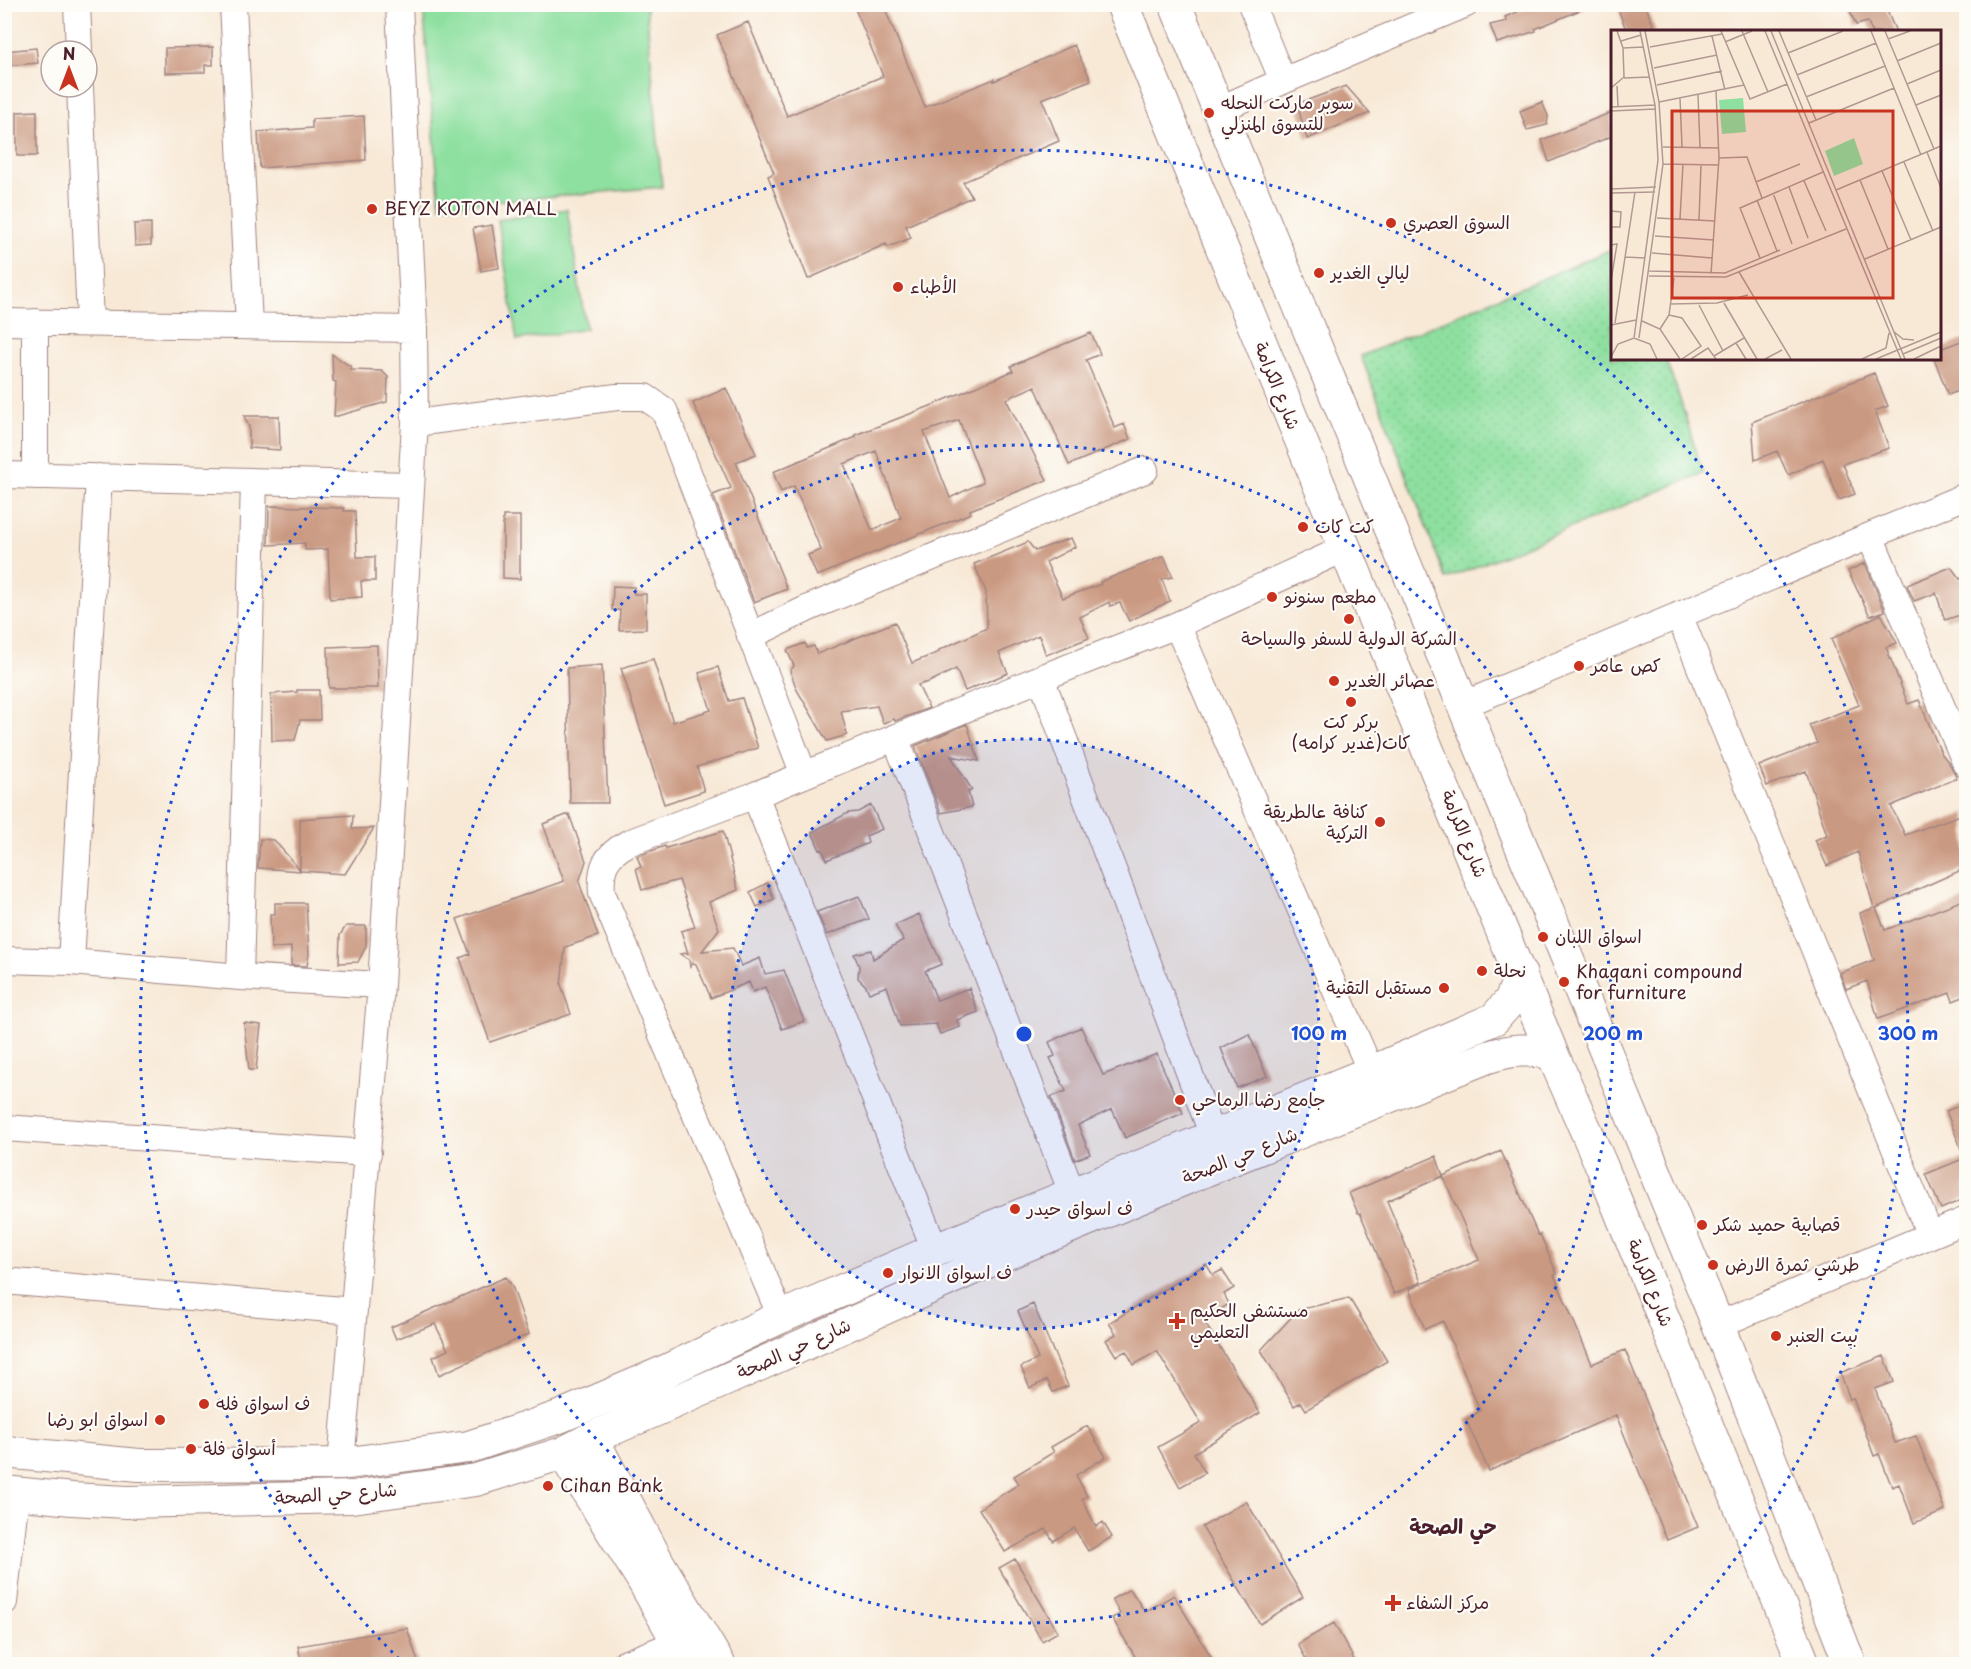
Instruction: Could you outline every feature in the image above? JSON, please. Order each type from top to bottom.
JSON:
[{"type":"main road","name":"شارع الكرامة","points":[[1122,4],[1552,1053],[1602,1167],[1804,1665]]},
{"type":"main road","points":[[1175,4],[1718,1325],[1850,1665]]},
{"type":"main road","points":[[1285,404],[1288,396],[1303,384],[1322,382],[1331,386]]},
{"type":"main road","name":"شارع حي الصحة","points":[[4,1452],[139,1465],[341,1464],[469,1447],[558,1417],[935,1250],[1371,1072],[1494,1019],[1510,1001],[1521,975]]},
{"type":"main road","name":"شارع حي الصحة","points":[[10,1493],[127,1502],[352,1497],[476,1480],[563,1453],[1003,1255],[1223,1163],[1488,1057],[1509,1050],[1526,1049],[1552,1053]]},
{"type":"main road","points":[[1028,1211],[1024,1217],[1025,1230],[1029,1235],[1042,1240]]},
{"type":"main road","points":[[989,1228],[996,1227],[1009,1235],[1008,1250],[1003,1255]]},
{"type":"main road","points":[[592,1438],[657,1583],[684,1654]]},
{"type":"main road","points":[[563,1453],[719,1665]]},
{"type":"main road","points":[[72,1499],[79,1497],[90,1486],[89,1471],[85,1464],[78,1460]]},
{"type":"main road","points":[[127,1502],[117,1487],[118,1479],[130,1466],[139,1465]]},
{"type":"main road","points":[[1781,1608],[1798,1609],[1808,1606],[1822,1593]]},
{"type":"street","points":[[77,4],[78,39]]},
{"type":"street","points":[[233,4],[249,325]]},
{"type":"street","points":[[341,1464],[381,985],[415,423],[414,329],[399,4]]},
{"type":"street","points":[[1251,4],[1283,81]]},
{"type":"street","points":[[1218,110],[1466,4]]},
{"type":"street","points":[[81,99],[90,322]]},
{"type":"street","points":[[4,322],[414,329]]},
{"type":"street","points":[[34,322],[34,476]]},
{"type":"street","points":[[415,423],[617,397],[645,397],[664,410],[804,775]]},
{"type":"street","points":[[750,636],[822,603],[1144,470]]},
{"type":"street","points":[[4,475],[411,486]]},
{"type":"street","points":[[71,962],[99,477]]},
{"type":"street","points":[[240,977],[254,482]]},
{"type":"street","points":[[1463,705],[1966,496]]},
{"type":"street","points":[[1870,536],[1966,764]]},
{"type":"street","points":[[781,1317],[602,893],[601,878],[605,862],[615,850],[628,843],[755,795],[1177,625],[1346,548]]},
{"type":"street","points":[[1679,615],[1930,1235]]},
{"type":"street","points":[[1177,625],[1371,1072]]},
{"type":"street","points":[[1041,678],[1212,1136]]},
{"type":"street","points":[[895,737],[1072,1193]]},
{"type":"street","points":[[755,795],[935,1250]]},
{"type":"street","points":[[4,960],[71,962],[240,977],[381,985]]},
{"type":"street","points":[[4,1128],[368,1153]]},
{"type":"street","points":[[1718,1325],[1966,1220]]},
{"type":"street","points":[[4,1281],[354,1311]]},
{"type":"street","points":[[4,1602],[10,1493]]},
{"type":"street","points":[[624,1665],[684,1654]]},
{"type":"green space","points":[[423,5],[646,5],[662,187],[440,206]]},
{"type":"green space","points":[[567,209],[586,329],[517,340],[498,220]]},
{"type":"green space","points":[[1611,249],[1611,360],[1665,360],[1703,473],[1446,579],[1361,356]]},
{"type":"building","points":[[853,4],[883,4],[925,107],[994,79],[994,81],[1074,45],[1091,80],[1042,99],[1059,141],[963,182],[972,197],[906,226],[911,238],[888,247],[886,244],[808,279],[768,176],[774,173],[717,35],[748,22],[787,116],[883,76]]},
{"type":"building","points":[[1537,4],[1592,5],[1535,29],[1536,31],[1497,43],[1490,25],[1507,21],[1505,17]]},
{"type":"building","points":[[1616,4],[1645,4],[1655,30],[1626,30]]},
{"type":"building","points":[[1847,4],[1884,4],[1895,30],[1871,30],[1868,22],[1856,25]]},
{"type":"building","points":[[213,47],[213,65],[205,65],[205,72],[165,73],[165,48]]},
{"type":"building","points":[[36,48],[38,63],[4,66],[4,51]]},
{"type":"building","points":[[1346,86],[1370,113],[1307,139],[1297,104]]},
{"type":"building","points":[[1542,102],[1548,116],[1547,125],[1527,130],[1520,111]]},
{"type":"building","points":[[37,111],[37,156],[17,156],[17,112]]},
{"type":"building","points":[[1611,112],[1611,136],[1549,162],[1542,140]]},
{"type":"building","points":[[364,116],[366,160],[260,168],[258,132],[312,128],[312,119]]},
{"type":"building","points":[[151,223],[151,245],[135,246],[134,224]]},
{"type":"building","points":[[492,225],[499,268],[481,271],[473,228]]},
{"type":"building","points":[[1091,333],[1100,354],[1086,360],[1115,428],[1124,424],[1130,439],[1069,465],[1035,386],[1006,399],[1047,480],[970,510],[971,513],[817,576],[808,555],[821,550],[794,486],[781,492],[773,472],[856,437],[855,435],[1013,371],[1011,366]],"holes":[[[959,420],[983,482],[950,498],[924,432]],[[876,451],[901,518],[872,530],[844,464]]]},
{"type":"building","points":[[1966,339],[1966,388],[1948,395],[1935,360],[1941,360],[1941,349]]},
{"type":"building","points":[[332,354],[351,367],[351,370],[382,371],[388,377],[387,402],[334,417],[336,382],[333,381]]},
{"type":"building","points":[[1874,373],[1888,406],[1875,411],[1889,448],[1843,464],[1855,494],[1839,500],[1823,459],[1788,475],[1777,451],[1755,460],[1752,422]]},
{"type":"building","points":[[726,388],[756,454],[736,462],[787,589],[754,602],[713,495],[731,488],[693,403]]},
{"type":"building","points":[[244,416],[279,416],[280,450],[249,448],[249,427]]},
{"type":"building","points":[[269,506],[344,508],[344,511],[355,511],[357,557],[375,557],[375,581],[361,581],[362,597],[330,599],[328,549],[305,550],[305,543],[268,545]]},
{"type":"building","points":[[503,516],[520,516],[520,579],[503,578]]},
{"type":"building","points":[[1071,538],[1075,547],[1046,562],[1063,598],[1164,556],[1173,577],[1162,579],[1170,601],[1129,621],[1120,603],[1110,606],[1109,602],[1080,617],[1089,638],[1046,655],[1039,635],[999,653],[1008,673],[965,691],[956,669],[918,685],[929,708],[895,721],[894,719],[883,723],[877,706],[841,711],[847,735],[827,741],[797,690],[790,671],[794,666],[787,650],[805,643],[807,648],[814,646],[817,654],[895,622],[912,663],[987,628],[986,592],[974,564],[1028,542],[1035,551]]},
{"type":"building","points":[[1865,563],[1885,611],[1870,616],[1848,571]]},
{"type":"building","points":[[1951,567],[1960,579],[1966,577],[1966,613],[1945,620],[1936,593],[1914,601],[1907,585]]},
{"type":"building","points":[[613,586],[634,587],[634,594],[646,594],[646,629],[619,630],[620,610],[612,610]]},
{"type":"building","points":[[1881,614],[1897,643],[1886,647],[1908,704],[1919,700],[1941,753],[1957,778],[1891,806],[1905,835],[1966,813],[1966,868],[1876,908],[1885,930],[1966,899],[1966,996],[1953,1001],[1950,993],[1878,1019],[1867,981],[1846,989],[1840,973],[1874,960],[1860,913],[1874,908],[1858,852],[1827,866],[1815,840],[1827,835],[1806,771],[1767,786],[1759,766],[1817,743],[1809,725],[1859,705],[1831,639]]},
{"type":"building","points":[[377,645],[378,688],[329,688],[328,647]]},
{"type":"building","points":[[653,659],[673,722],[711,710],[699,673],[718,667],[729,701],[742,698],[758,748],[697,767],[704,791],[664,804],[621,668]]},
{"type":"building","points":[[602,665],[608,803],[570,803],[567,668]]},
{"type":"building","points":[[297,690],[319,690],[320,720],[300,720],[295,740],[272,741],[271,694],[297,692]]},
{"type":"building","points":[[967,724],[979,761],[951,756],[972,790],[968,792],[972,807],[941,813],[915,746]]},
{"type":"building","points":[[871,805],[882,829],[866,836],[868,843],[827,860],[812,832],[848,813],[858,812]]},
{"type":"building","points":[[569,814],[586,861],[579,882],[598,936],[565,947],[561,985],[571,1014],[490,1042],[460,958],[470,954],[457,919],[564,881],[543,824]]},
{"type":"building","points":[[353,815],[352,829],[374,828],[345,874],[258,868],[260,839],[274,840],[300,870],[300,819]]},
{"type":"building","points":[[723,831],[738,890],[709,902],[719,929],[702,951],[733,948],[741,966],[760,958],[765,974],[784,970],[804,1021],[782,1029],[765,987],[753,992],[749,982],[711,998],[696,964],[693,963],[690,967],[689,960],[680,954],[688,953],[681,931],[695,927],[679,880],[642,890],[636,868],[641,867],[637,856]]},
{"type":"building","points":[[767,883],[774,899],[757,907],[750,892]]},
{"type":"building","points":[[859,896],[869,919],[827,935],[817,912]]},
{"type":"building","points":[[275,903],[306,903],[309,954],[307,966],[291,965],[291,947],[271,948],[270,914],[275,914]]},
{"type":"building","points":[[919,914],[942,964],[925,971],[937,1000],[969,988],[978,1012],[957,1020],[960,1027],[940,1034],[936,1024],[900,1026],[887,986],[869,993],[858,978],[859,966],[854,954],[871,950],[873,959],[903,940],[895,925]]},
{"type":"building","points":[[346,926],[366,926],[366,946],[358,962],[339,963],[340,935]]},
{"type":"building","points":[[244,1023],[261,1025],[256,1070],[249,1070]]},
{"type":"building","points":[[1081,1027],[1103,1075],[1157,1054],[1183,1113],[1125,1138],[1112,1109],[1078,1125],[1090,1154],[1075,1160],[1051,1097],[1066,1091],[1050,1058],[1055,1056],[1049,1042]]},
{"type":"building","points":[[1249,1034],[1267,1076],[1237,1088],[1221,1048]]},
{"type":"building","points":[[1966,1103],[1966,1198],[1941,1209],[1926,1174],[1965,1158],[1946,1111]]},
{"type":"building","points":[[1501,1151],[1538,1235],[1540,1234],[1557,1274],[1554,1275],[1592,1364],[1625,1350],[1698,1527],[1667,1540],[1616,1415],[1489,1471],[1466,1420],[1480,1411],[1443,1321],[1425,1329],[1409,1289],[1479,1260],[1443,1176]]},
{"type":"building","points":[[1436,1156],[1443,1176],[1387,1201],[1421,1282],[1394,1294],[1360,1213],[1349,1193]]},
{"type":"building","points":[[1206,1264],[1213,1275],[1222,1270],[1234,1288],[1224,1294],[1229,1304],[1203,1320],[1260,1413],[1194,1453],[1205,1473],[1180,1487],[1158,1447],[1201,1423],[1157,1351],[1134,1365],[1126,1351],[1116,1356],[1106,1340],[1116,1334],[1109,1323]]},
{"type":"building","points":[[506,1277],[512,1286],[529,1334],[439,1375],[433,1357],[448,1350],[435,1324],[396,1339],[391,1327]]},
{"type":"building","points":[[1349,1298],[1387,1361],[1306,1410],[1301,1402],[1294,1406],[1261,1350],[1298,1310]]},
{"type":"building","points":[[1033,1304],[1068,1386],[1053,1392],[1047,1380],[1030,1388],[1021,1367],[1038,1359],[1018,1311]]},
{"type":"building","points":[[1884,1356],[1894,1382],[1875,1389],[1895,1443],[1916,1436],[1945,1511],[1914,1523],[1899,1484],[1892,1487],[1879,1454],[1874,1456],[1853,1398],[1850,1399],[1840,1373]]},
{"type":"building","points":[[1087,1426],[1106,1457],[1076,1475],[1087,1496],[1082,1499],[1096,1527],[1103,1522],[1112,1537],[1088,1551],[1074,1528],[1053,1541],[1046,1529],[1005,1552],[979,1509],[1019,1484],[1014,1476],[1054,1452],[1051,1447]]},
{"type":"building","points":[[1246,1501],[1303,1597],[1260,1624],[1202,1527]]},
{"type":"building","points":[[1015,1559],[1058,1632],[1042,1641],[999,1568]]},
{"type":"building","points":[[1130,1589],[1145,1612],[1174,1595],[1216,1665],[1140,1665],[1112,1618],[1120,1614],[1112,1599]]},
{"type":"building","points":[[1334,1623],[1357,1665],[1309,1665],[1298,1644]]},
{"type":"building","points":[[407,1628],[419,1665],[302,1665],[298,1646]]},
{"type":"place","name":"سوبر ماركت النحله للتسوق المنزلي","points":[[1209,113]]},
{"type":"place","name":"BEYZ KOTON MALL","points":[[372,209]]},
{"type":"place","name":"السوق العصري","points":[[1391,223]]},
{"type":"place","name":"ليالي الغدير","points":[[1319,273]]},
{"type":"place","name":"الأطباء","points":[[898,287]]},
{"type":"place","name":"كت كات","points":[[1303,527]]},
{"type":"place","name":"مطعم سنونو","points":[[1272,597]]},
{"type":"place","name":"الشركة الدولية للسفر والسياحة","points":[[1349,619]]},
{"type":"place","name":"كص عامر","points":[[1579,666]]},
{"type":"place","name":"عصائر الغدير","points":[[1334,681]]},
{"type":"place","name":"بركر كت كات(غدير كرامه)","points":[[1351,702]]},
{"type":"place","name":"كنافة عالطريقة التركية","points":[[1380,822]]},
{"type":"place","name":"اسواق اللبان","points":[[1543,937]]},
{"type":"place","name":"نحلة","points":[[1482,971]]},
{"type":"place","name":"Khaqani compound for furniture","points":[[1564,982]]},
{"type":"place","name":"مستقبل التقنية","points":[[1444,988]]},
{"type":"place","name":"جامع رضا الرماحي","points":[[1180,1100]]},
{"type":"place","name":"ف اسواق حيدر","points":[[1015,1209]]},
{"type":"place","name":"قصابية حميد شكر","points":[[1702,1225]]},
{"type":"place","name":"طرشي ثمرة الارض","points":[[1713,1265]]},
{"type":"place","name":"ف اسواق الانوار","points":[[888,1273]]},
{"type":"place","name":"مستشفى الحكيم التعليمي","points":[[1177,1321]]},
{"type":"place","name":"بيت العنبر","points":[[1776,1336]]},
{"type":"place","name":"ف اسواق فله","points":[[204,1404]]},
{"type":"place","name":"اسواق ابو رضا","points":[[160,1420]]},
{"type":"place","name":"أسواق فلة","points":[[191,1449]]},
{"type":"place","name":"Cihan Bank","points":[[548,1486]]},
{"type":"place","name":"مركز الشفاء","points":[[1393,1603]]},
{"type":"district","name":"حي الصحة","points":[[1453,1527]]}]
